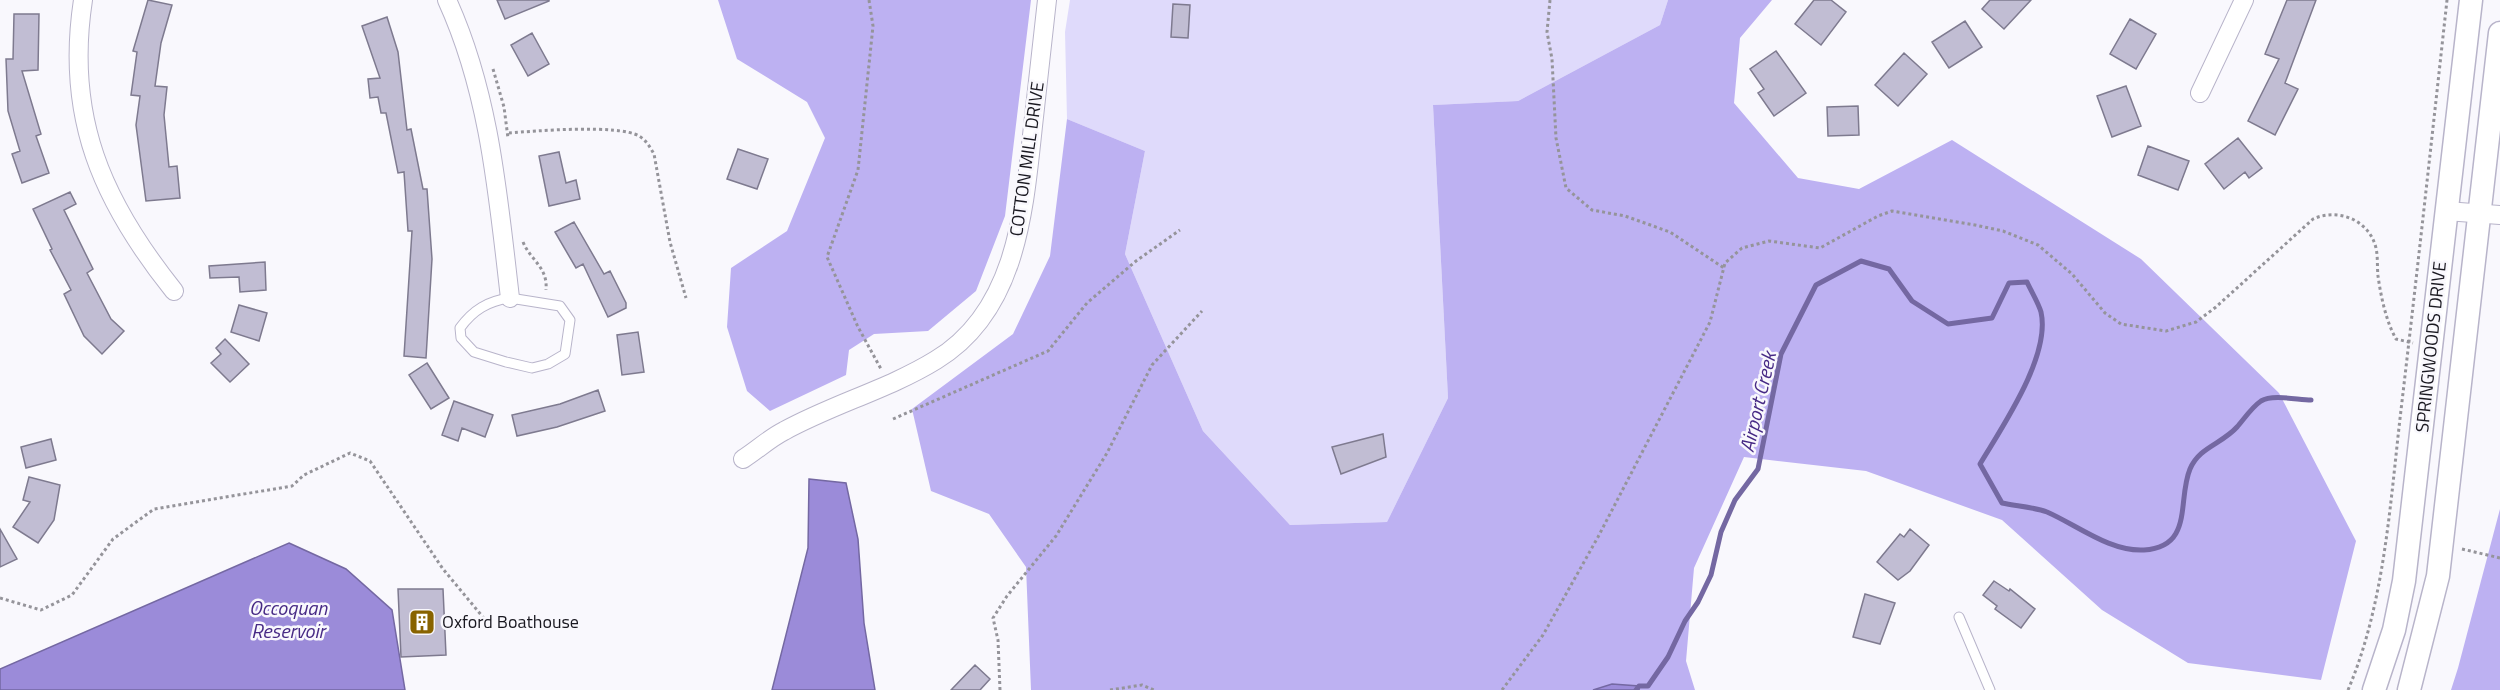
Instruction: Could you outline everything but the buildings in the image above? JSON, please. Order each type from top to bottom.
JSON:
[{"type":"street","points":[[83,0],[77,63],[79,98],[93,158],[128,227],[174,291]]},
{"type":"street","points":[[447,0],[469,57],[483,106],[493,156],[510,298]]},
{"type":"street","name":"COTTON MILL DRIVE","points":[[743,459],[783,431],[937,360],[958,343],[990,306],[1003,282],[1015,248],[1025,202],[1047,0]]},
{"type":"street","points":[[2200,93],[2244,0]]},
{"type":"street","name":"SPRINGWOODS DRIVE","points":[[2374,690],[2394,630],[2404,581],[2470,0]]},
{"type":"street","name":"SPRINGWOODS DRIVE","points":[[2409,690],[2432,610],[2490,215],[2500,33]]},
{"type":"street","points":[[2446,211],[2490,215]]},
{"type":"lane","points":[[510,298],[560,306],[570,320],[565,354],[548,364],[532,368],[474,352],[461,338],[460,328],[468,317],[491,300],[510,298]]},
{"type":"lane","points":[[1959,617],[1990,690]]},
{"type":"path","points":[[869,0],[873,26],[858,170],[827,257],[858,327],[889,383]]},
{"type":"path","points":[[1550,0],[1547,32],[1552,59],[1556,138],[1566,188],[1592,210],[1625,216],[1670,232],[1724,268]]},
{"type":"path","points":[[2348,690],[2356,671],[2376,594],[2409,342],[2447,0]]},
{"type":"path","points":[[508,133],[556,130],[610,132],[637,135],[647,142],[654,154],[670,242],[686,298]]},
{"type":"path","points":[[1502,690],[1543,635],[1598,537],[1710,322],[1725,263],[1742,248],[1769,241],[1820,248],[1878,216],[1892,212],[2003,231],[2038,245],[2072,274],[2105,313],[2121,324],[2166,331],[2196,322],[2216,307],[2313,219],[2325,214],[2341,215],[2362,226],[2376,248],[2378,277],[2390,328],[2397,339],[2432,344]]},
{"type":"path","points":[[893,419],[1048,351],[1087,303],[1136,261],[1180,230]]},
{"type":"path","points":[[1000,690],[999,650],[993,618],[1062,526],[1107,453],[1152,365],[1202,311]]},
{"type":"path","points":[[0,598],[41,610],[72,595],[113,539],[154,509],[292,486],[304,475],[350,453],[370,461],[443,569],[492,628]]},
{"type":"path","points":[[2442,545],[2500,558]]},
{"type":"path","points":[[1110,690],[1142,685],[1154,690]]},
{"type":"shaded area","points":[[718,0],[1031,0],[1005,216],[976,291],[928,331],[874,334],[849,350],[846,375],[770,411],[747,391],[727,327],[731,268],[787,231],[825,138],[807,102],[737,59]]},
{"type":"shaded area","points":[[1070,0],[1668,0],[1660,25],[1518,101],[1433,105],[1448,398],[1387,522],[1290,525],[1203,431],[1125,254],[1145,151],[1067,119],[1065,32]]},
{"type":"shaded area","points":[[1668,0],[1772,0],[1740,38],[1734,103],[1798,178],[1859,189],[1952,140],[2141,259],[2279,393],[2356,541],[2321,680],[2188,663],[2102,610],[2002,520],[1866,471],[1744,457],[1694,568],[1686,661],[1695,690],[1639,690],[1639,686],[1612,684],[1593,690],[1031,690],[1026,567],[989,514],[931,491],[912,409],[1013,334],[1050,256],[1067,119],[1145,151],[1125,254],[1203,431],[1290,525],[1387,522],[1448,398],[1433,105],[1518,101],[1660,25]]},
{"type":"shaded area","points":[[2500,509],[2500,690],[2451,690],[2458,668]]},
{"type":"water","points":[[809,479],[846,483],[858,539],[864,623],[875,690],[772,690],[808,548]]},
{"type":"water","name":"Occoquan Reservoir","points":[[289,543],[346,569],[392,610],[405,690],[0,690],[0,669]]},
{"type":"water","points":[[1612,684],[1639,686],[1639,690],[1593,690]]},
{"type":"waterway","name":"Airport Creek","points":[[1636,690],[1639,686],[1648,686],[1668,657],[1711,575],[1721,532],[1735,500],[1758,469],[1781,354],[1816,285],[1861,261],[1889,269],[1912,301],[1948,324],[1992,318],[2009,283],[2027,282],[2041,312],[2042,330],[2039,349],[2023,391],[1980,464],[2002,503],[2047,512],[2094,537],[2119,547],[2144,550],[2160,547],[2170,540],[2181,520],[2186,481],[2194,462],[2205,451],[2231,433],[2261,401],[2272,398],[2311,400]]},
{"type":"place","name":"Oxford Boathouse","points":[[422,622]]}]
